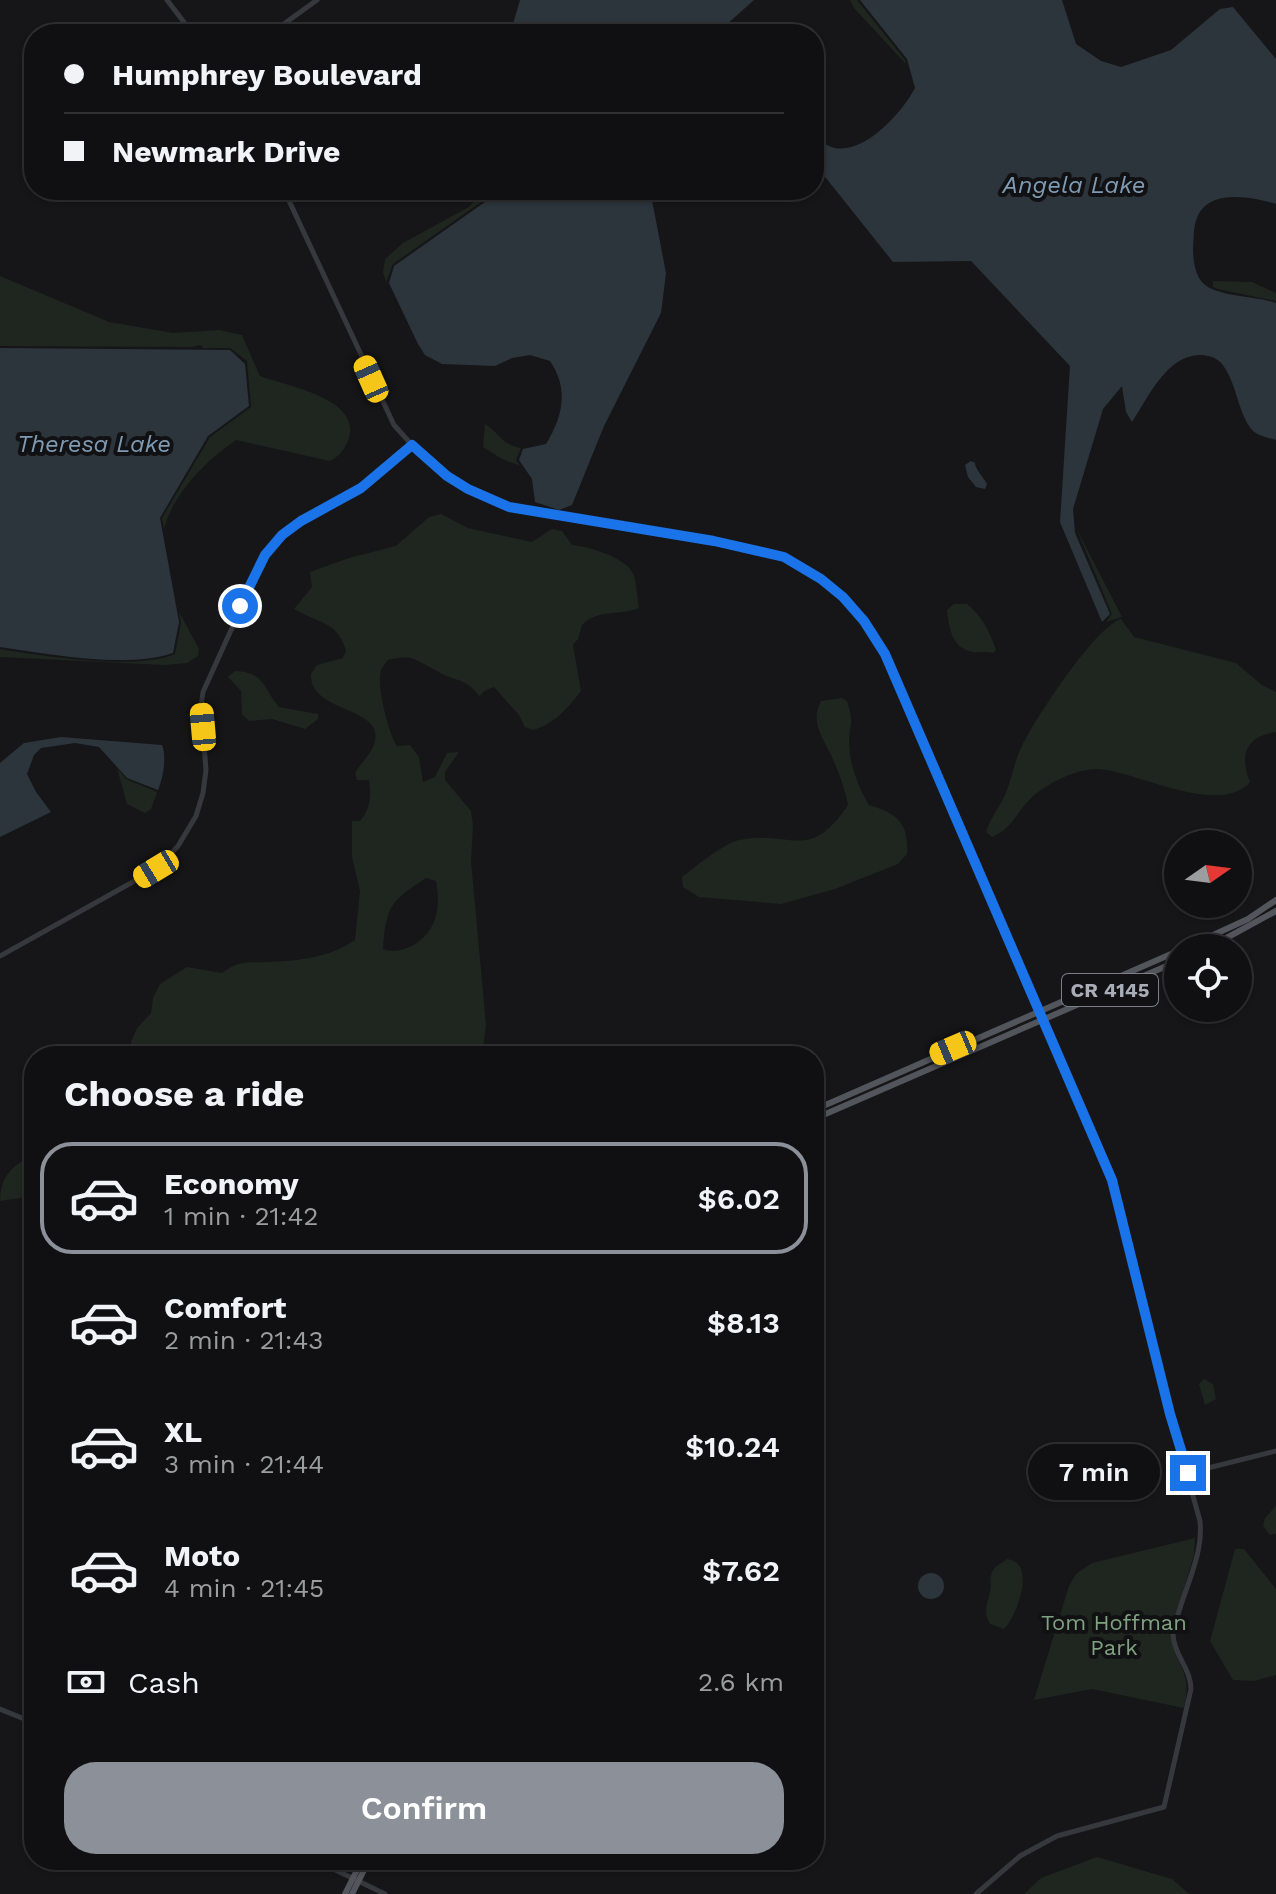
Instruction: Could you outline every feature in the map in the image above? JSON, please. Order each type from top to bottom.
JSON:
[{"type":"main road","points":[[1215,934],[1248,919],[1276,900]]},
{"type":"main road","points":[[1238,934],[1276,911]]},
{"type":"main road","name":"CR 4145","points":[[824,1106],[1164,957]]},
{"type":"main road","name":"CR 4145","points":[[824,1115],[1164,967]]},
{"type":"main road","points":[[352,1894],[359,1870]]},
{"type":"main road","points":[[345,1894],[362,1870]]},
{"type":"street","points":[[167,0],[185,24]]},
{"type":"street","points":[[284,24],[317,0]]},
{"type":"street","points":[[289,200],[394,425],[447,476],[509,507],[759,550],[800,565],[843,597],[864,621],[885,654],[1112,1180],[1201,1533],[1173,1635],[1173,1643],[1191,1681],[1191,1689],[1164,1807],[1057,1836],[1020,1856],[976,1894]]},
{"type":"street","points":[[0,956],[156,869],[178,846],[196,816],[203,793],[206,770],[201,706],[203,692],[265,555],[282,535],[361,488],[412,445]]},
{"type":"street","points":[[1188,1473],[1276,1451]]},
{"type":"street","points":[[0,1709],[24,1719]]},
{"type":"street","points":[[336,1870],[385,1894]]},
{"type":"green space","points":[[850,0],[857,0],[906,64],[854,8]]},
{"type":"green space","points":[[476,200],[484,200],[393,264],[386,282],[383,272],[385,259],[403,243],[469,207]]},
{"type":"green space","points":[[0,276],[109,322],[173,333],[219,330],[242,335],[260,376],[319,396],[344,413],[350,424],[346,446],[330,461],[236,440],[192,478],[175,503],[164,529],[162,518],[210,437],[251,407],[247,361],[230,348],[203,348],[201,345],[0,346]]},
{"type":"green space","points":[[1213,281],[1252,282],[1276,293],[1276,301],[1218,289],[1213,287]]},
{"type":"green space","points":[[485,424],[504,441],[521,448],[516,460],[520,466],[483,447]]},
{"type":"green space","points":[[441,514],[468,528],[532,542],[552,529],[562,531],[572,545],[616,559],[631,570],[635,580],[639,608],[595,617],[582,625],[573,645],[581,691],[560,715],[533,730],[525,727],[519,715],[494,687],[479,696],[466,684],[411,658],[388,660],[381,670],[382,698],[390,731],[397,746],[410,745],[419,757],[423,782],[435,777],[447,753],[459,752],[445,772],[445,780],[471,811],[471,861],[486,1025],[483,1046],[131,1046],[137,1028],[151,1013],[153,998],[160,984],[187,967],[222,973],[245,963],[314,957],[355,940],[360,891],[352,857],[352,821],[360,821],[363,816],[370,791],[369,780],[357,780],[355,773],[373,747],[375,733],[371,724],[361,716],[322,697],[314,687],[311,674],[317,665],[343,658],[346,650],[332,628],[294,609],[312,587],[310,572],[396,546],[429,517]],"holes":[[[426,878],[436,881],[438,898],[434,921],[418,942],[397,951],[383,949],[388,914],[397,899]]]},
{"type":"green space","points":[[1077,530],[1122,617],[1106,622],[1112,614]]},
{"type":"green space","points":[[954,604],[967,604],[977,614],[991,637],[996,650],[993,653],[966,650],[956,641],[950,630],[947,610]]},
{"type":"green space","points":[[179,612],[199,649],[198,656],[187,663],[165,665],[0,657],[0,649],[114,662],[158,659],[175,654],[181,623]]},
{"type":"green space","points":[[1121,619],[1134,637],[1236,663],[1262,685],[1276,692],[1276,732],[1252,742],[1245,755],[1250,782],[1236,792],[1198,794],[1113,771],[1089,770],[1061,778],[1044,788],[1030,799],[1004,830],[992,837],[986,832],[1006,793],[1019,752],[1029,733],[1081,656]]},
{"type":"green space","points":[[235,671],[258,678],[279,707],[318,714],[318,719],[305,729],[272,719],[249,721],[242,714],[241,691],[228,677]]},
{"type":"green space","points":[[842,698],[847,701],[851,715],[849,744],[858,783],[869,805],[899,821],[906,834],[907,854],[898,864],[835,889],[781,904],[699,897],[683,887],[682,877],[733,842],[758,838],[810,839],[822,834],[834,823],[848,805],[839,773],[818,729],[817,716],[821,701]]},
{"type":"green space","points":[[117,768],[126,779],[157,792],[151,809],[145,813],[127,804]]},
{"type":"green space","points":[[24,1161],[24,1197],[0,1201],[5,1178]]},
{"type":"green space","points":[[1204,1379],[1213,1384],[1216,1399],[1205,1405],[1199,1384]]},
{"type":"green space","points":[[1276,1506],[1276,1534],[1270,1535],[1263,1526],[1265,1518]]},
{"type":"green space","name":"Tom Hoffman Park","points":[[1195,1538],[1194,1555],[1171,1632],[1175,1653],[1185,1676],[1184,1708],[1092,1689],[1034,1700],[1069,1586],[1076,1574],[1092,1563]]},
{"type":"green space","points":[[1235,1549],[1244,1549],[1276,1589],[1276,1675],[1254,1681],[1233,1680],[1210,1641]]},
{"type":"green space","points":[[1007,1559],[1016,1562],[1023,1579],[1019,1602],[1004,1629],[990,1624],[986,1608],[992,1572]]},
{"type":"green space","points":[[1097,1857],[1172,1879],[1189,1894],[1024,1894],[1041,1878]]},
{"type":"water","points":[[520,0],[754,0],[727,24],[513,24]]},
{"type":"water","name":"Angela Lake","points":[[860,0],[1062,0],[1076,44],[1101,61],[1121,67],[1171,50],[1220,9],[1233,7],[1276,59],[1276,204],[1244,197],[1211,202],[1197,218],[1193,249],[1198,277],[1210,288],[1276,303],[1276,440],[1251,429],[1227,371],[1212,357],[1187,357],[1168,370],[1132,422],[1126,412],[1122,386],[1103,409],[1073,509],[1075,533],[1110,614],[1102,622],[1060,522],[1070,366],[971,261],[893,262],[824,176],[824,143],[841,149],[866,140],[879,132],[909,98],[915,88],[907,59]]},
{"type":"water","points":[[488,200],[652,200],[666,273],[661,313],[604,426],[572,505],[559,510],[535,502],[532,479],[519,460],[523,449],[546,444],[560,413],[562,392],[550,361],[530,355],[512,358],[495,366],[442,364],[425,355],[389,283],[394,266]]},
{"type":"water","name":"Theresa Lake","points":[[0,348],[230,350],[245,364],[249,406],[208,436],[160,518],[179,622],[173,653],[154,658],[111,660],[0,647]]},
{"type":"water","points":[[971,461],[987,484],[985,489],[976,487],[968,477],[965,465]]},
{"type":"water","points":[[61,737],[162,745],[164,768],[158,790],[127,778],[99,747],[75,743],[41,748],[34,755],[27,774],[51,812],[0,837],[0,763],[24,743]]},
{"type":"water","points":[[931,1573],[940,1577],[944,1586],[940,1595],[931,1599],[922,1595],[918,1586],[922,1577]]},
{"type":"route","points":[[240,606],[265,555],[282,535],[361,488],[412,445],[447,476],[509,507],[759,550],[800,565],[843,597],[873,633],[885,654],[1112,1180],[1170,1414],[1188,1473]]}]
